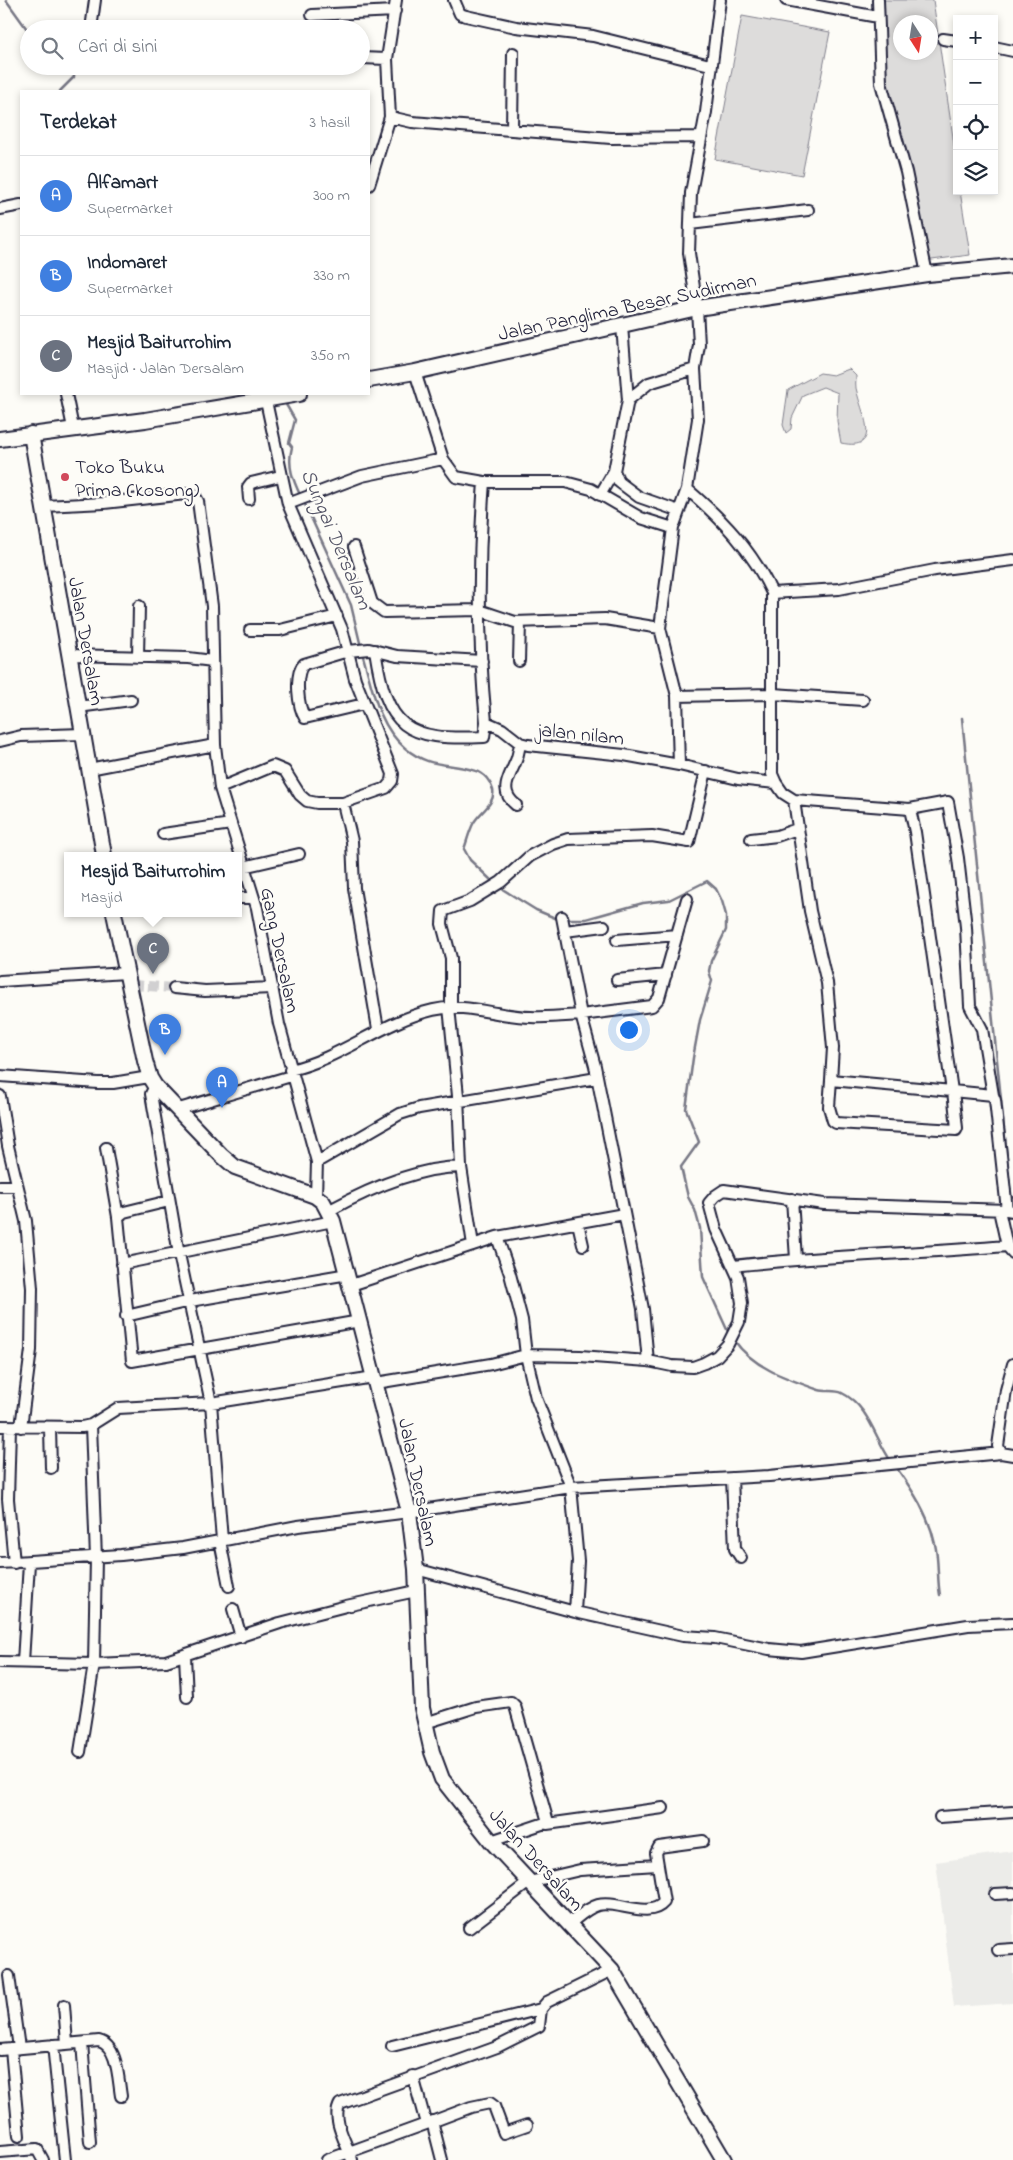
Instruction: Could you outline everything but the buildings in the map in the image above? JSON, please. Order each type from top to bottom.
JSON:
[{"type":"main road","name":"Jalan Panglima Besar Sudirman","points":[[370,380],[415,372],[697,308],[927,274],[1013,266]]},
{"type":"main road","points":[[0,439],[145,420],[294,395]]},
{"type":"main road","name":"Jalan Dersalam","points":[[31,434],[103,852]]},
{"type":"main road","points":[[115,917],[152,1081],[220,1155],[235,1167],[316,1196]]},
{"type":"main road","name":"Jalan Dersalam","points":[[316,1196],[331,1216],[409,1512],[416,1569],[422,1708],[432,1752],[442,1779],[491,1842],[612,1970],[724,2160]]},
{"type":"street","points":[[92,20],[95,0]]},
{"type":"street","points":[[454,0],[460,14],[466,16],[516,27],[593,36],[710,65]]},
{"type":"street","points":[[679,765],[678,696],[660,628],[673,528],[687,489],[698,419],[695,369],[699,345],[697,308],[689,253],[690,224],[692,193],[702,137],[720,0]]},
{"type":"street","points":[[786,0],[878,17]]},
{"type":"street","points":[[878,0],[881,83],[906,172],[927,274]]},
{"type":"street","points":[[312,16],[395,5],[387,59],[390,117],[370,182]]},
{"type":"street","points":[[943,39],[953,40]]},
{"type":"street","points":[[998,48],[1013,51]]},
{"type":"street","points":[[512,129],[513,53]]},
{"type":"street","points":[[370,58],[387,59]]},
{"type":"street","points":[[390,117],[412,122],[611,138],[702,137]]},
{"type":"street","points":[[0,209],[20,205]]},
{"type":"street","points":[[690,224],[808,210]]},
{"type":"street","points":[[600,495],[614,471],[628,400],[622,326]]},
{"type":"street","points":[[628,400],[649,383],[695,369]]},
{"type":"street","points":[[415,372],[443,459],[456,477],[484,482],[565,482],[591,489],[641,518],[673,528]]},
{"type":"street","points":[[66,395],[73,428]]},
{"type":"street","points":[[220,788],[274,766],[285,770],[300,795],[307,801],[343,804],[386,788],[392,781],[393,774],[389,760],[364,704],[352,650],[293,502],[280,476],[268,400]]},
{"type":"street","points":[[293,502],[362,476],[443,459]]},
{"type":"street","points":[[614,471],[619,482],[639,497],[678,512]]},
{"type":"street","points":[[249,499],[248,487],[251,483],[280,476]]},
{"type":"street","points":[[372,649],[386,698],[396,717],[408,728],[422,734],[459,738],[484,737],[486,722],[479,610],[479,551],[484,482]]},
{"type":"street","points":[[687,489],[718,516],[742,542],[760,567],[772,592],[772,774],[776,783],[794,800],[910,809],[948,802],[958,858],[966,927],[970,1006],[982,1029],[995,1100],[1010,1250],[796,1259],[733,1266]]},
{"type":"street","name":"Gang Dersalam","points":[[44,506],[104,503],[186,494],[195,496],[198,501],[212,606],[215,746],[220,788],[239,852]]},
{"type":"street","points":[[354,547],[372,603],[384,612],[479,610],[520,622],[605,619],[660,628]]},
{"type":"street","points":[[772,592],[842,589],[935,570],[1013,560]]},
{"type":"street","points":[[138,656],[139,606]]},
{"type":"street","points":[[250,630],[280,630],[337,616]]},
{"type":"street","points":[[519,661],[520,622]]},
{"type":"street","points":[[364,704],[310,719],[305,718],[299,682],[302,666],[352,650],[372,649],[397,656],[482,661]]},
{"type":"street","points":[[70,656],[138,656],[213,661]]},
{"type":"street","points":[[678,696],[773,694],[863,700]]},
{"type":"street","points":[[78,706],[131,700]]},
{"type":"street","name":"jalan nilam","points":[[486,722],[502,729],[520,743],[552,749],[577,749],[624,754],[738,779],[776,783]]},
{"type":"street","points":[[0,741],[21,736],[83,734]]},
{"type":"street","points":[[516,805],[510,800],[505,785],[516,760],[520,743]]},
{"type":"street","points":[[89,769],[215,746]]},
{"type":"street","points":[[473,1245],[460,1167],[458,1100],[450,1007],[451,958],[442,924],[442,912],[470,901],[501,882],[530,856],[553,844],[578,838],[652,836],[689,842],[706,771]]},
{"type":"street","points":[[794,800],[810,911],[827,983],[834,1048],[829,1110],[833,1121],[836,1123],[956,1130],[916,832],[910,809]]},
{"type":"street","points":[[343,804],[352,841],[354,888],[378,1029]]},
{"type":"street","points":[[163,834],[231,824]]},
{"type":"street","points":[[751,839],[777,836],[797,829]]},
{"type":"street","points":[[243,867],[299,854]]},
{"type":"street","name":"Gang Dersalam","points":[[242,863],[254,898],[291,1073],[317,1162],[316,1196]]},
{"type":"street","points":[[242,898],[254,898]]},
{"type":"street","points":[[179,1109],[291,1073],[330,1058],[378,1029],[408,1017],[450,1007],[532,1017],[581,1015],[652,1006],[660,998],[686,899]]},
{"type":"street","points":[[562,917],[644,1310],[648,1361]]},
{"type":"street","points":[[565,931],[604,926]]},
{"type":"street","points":[[617,940],[677,935]]},
{"type":"street","points":[[617,980],[666,975]]},
{"type":"street","points":[[0,982],[130,981]]},
{"type":"street","points":[[174,988],[206,991],[272,988]]},
{"type":"street","points":[[0,1076],[98,1083],[152,1081],[150,1094],[169,1201],[211,1403],[221,1540],[229,1586]]},
{"type":"street","points":[[317,1162],[400,1114],[458,1100],[597,1078]]},
{"type":"street","points":[[831,1080],[993,1095]]},
{"type":"street","points":[[0,1096],[4,1147],[26,1221],[32,1288],[31,1350],[21,1427]]},
{"type":"street","points":[[106,1148],[118,1217],[126,1316],[132,1361],[360,1321]]},
{"type":"street","points":[[122,1264],[179,1254],[331,1216],[352,1198],[416,1174],[448,1167],[460,1167]]},
{"type":"street","points":[[0,1186],[17,1186]]},
{"type":"street","points":[[14,1563],[8,1499],[5,1426],[50,1428],[91,1425],[118,1408],[211,1403],[471,1368],[526,1355],[580,1356],[648,1361],[672,1366],[693,1367],[717,1356],[728,1344],[739,1322],[742,1303],[738,1277],[714,1221],[709,1203],[714,1196],[724,1190],[824,1204],[1006,1210]]},
{"type":"street","points":[[792,1199],[796,1259]]},
{"type":"street","points":[[118,1217],[124,1212],[169,1201]]},
{"type":"street","points":[[126,1316],[190,1301],[349,1280],[497,1237],[624,1214]]},
{"type":"street","points":[[578,1223],[583,1245]]},
{"type":"street","points":[[497,1237],[510,1274],[522,1320],[526,1355],[536,1398],[571,1487],[578,1561],[575,1612]]},
{"type":"street","points":[[1001,1454],[998,1446],[999,1436],[1006,1390],[1013,1364]]},
{"type":"street","points":[[80,1752],[94,1664],[96,1558],[91,1425]]},
{"type":"street","points":[[50,1428],[51,1468]]},
{"type":"street","points":[[0,1563],[96,1558],[183,1548],[298,1526],[409,1512],[571,1487],[732,1478],[1001,1454],[1013,1455]]},
{"type":"street","points":[[732,1478],[735,1549],[741,1558]]},
{"type":"street","points":[[23,1662],[29,1562]]},
{"type":"street","points":[[416,1569],[575,1612],[683,1636],[715,1638],[769,1649],[801,1652],[968,1625],[1013,1623]]},
{"type":"street","points":[[0,1662],[94,1664],[156,1662],[185,1656],[241,1637],[346,1606],[416,1591]]},
{"type":"street","points":[[233,1608],[241,1637]]},
{"type":"street","points":[[185,1656],[187,1698]]},
{"type":"street","points":[[426,1723],[476,1707],[513,1703],[548,1824]]},
{"type":"street","points":[[491,1842],[548,1824],[663,1808]]},
{"type":"street","points":[[940,1817],[1013,1812]]},
{"type":"street","points":[[568,1925],[599,1904],[648,1909],[660,1906],[664,1902],[657,1866],[656,1852],[659,1847],[703,1841]]},
{"type":"street","points":[[469,1928],[529,1882],[580,1870],[657,1866]]},
{"type":"street","points":[[995,1894],[1013,1892]]},
{"type":"street","points":[[998,1950],[1013,1949]]},
{"type":"street","points":[[351,2156],[342,2134],[337,2114],[340,2104],[497,2047],[539,2026],[541,2009],[547,2002],[612,1970]]},
{"type":"street","points":[[9,1976],[10,2049],[19,2136]]},
{"type":"street","points":[[64,2005],[67,2043]]},
{"type":"street","points":[[392,2046],[541,2009]]},
{"type":"street","points":[[10,2049],[99,2041],[110,2047],[121,2096]]},
{"type":"street","points":[[82,2042],[90,2142]]},
{"type":"street","points":[[53,2045],[65,2160]]},
{"type":"street","points":[[413,2076],[442,2160]]},
{"type":"street","points":[[327,2160],[351,2156],[429,2122],[471,2107],[490,2103],[494,2106],[504,2133],[527,2125]]},
{"type":"street","points":[[0,2152],[37,2150],[43,2160]]},
{"type":"shaded area","points":[[878,0],[933,0],[935,15],[893,15],[893,60],[938,60],[938,34],[953,138],[953,195],[961,195],[970,255],[924,261],[886,106]]},
{"type":"shaded area","points":[[742,16],[830,32],[802,175],[715,159]]},
{"type":"shaded area","points":[[849,369],[856,376],[856,390],[867,428],[866,436],[862,442],[854,444],[841,443],[837,421],[838,393],[823,387],[803,395],[792,418],[791,429],[786,433],[783,425],[788,390],[820,373],[833,375]]},
{"type":"shaded area","points":[[1013,1851],[1013,2003],[954,2007],[936,1862]]},
{"type":"waterway","name":"Sungai Dersalam","points":[[6,0],[20,20]]},
{"type":"waterway","name":"Sungai Dersalam","points":[[61,90],[74,75]]},
{"type":"waterway","name":"Sungai Dersalam","points":[[284,401],[295,420],[289,443],[292,447],[290,460],[293,479],[301,497]]},
{"type":"waterway","name":"Sungai Dersalam","points":[[304,502],[351,605],[361,647]]},
{"type":"waterway","name":"Sungai Dersalam","points":[[362,653],[377,704],[388,728],[396,739],[414,755],[431,762],[479,772],[491,784],[493,790],[492,800],[475,820],[464,849],[470,860],[493,882]]},
{"type":"waterway","points":[[962,718],[1011,1197],[1013,1197]]},
{"type":"waterway","name":"Sungai Dersalam","points":[[566,919],[586,919],[643,903],[669,900],[707,881],[716,889],[722,901],[726,915],[726,930],[711,961],[709,971],[712,981],[700,1020],[686,1109],[699,1142],[681,1167],[688,1197],[695,1210],[700,1228],[703,1277],[729,1334]]},
{"type":"waterway","name":"Sungai Dersalam","points":[[499,887],[536,910],[560,920]]},
{"type":"waterway","name":"Sungai Dersalam","points":[[734,1340],[751,1358],[772,1371],[819,1390],[840,1392],[851,1399],[865,1414],[891,1461]]},
{"type":"waterway","name":"Sungai Dersalam","points":[[896,1467],[920,1504],[929,1523],[938,1563],[940,1595]]},
{"type":"tunnel","points":[[133,985],[174,988]]},
{"type":"place","name":"Toko Buku Prima (kosong)","points":[[65,477]]},
{"type":"place","name":"Mesjid Baiturrohim","points":[[153,974]]},
{"type":"place","name":"Indomaret","points":[[165,1055]]},
{"type":"place","name":"Alfamart","points":[[222,1108]]}]
